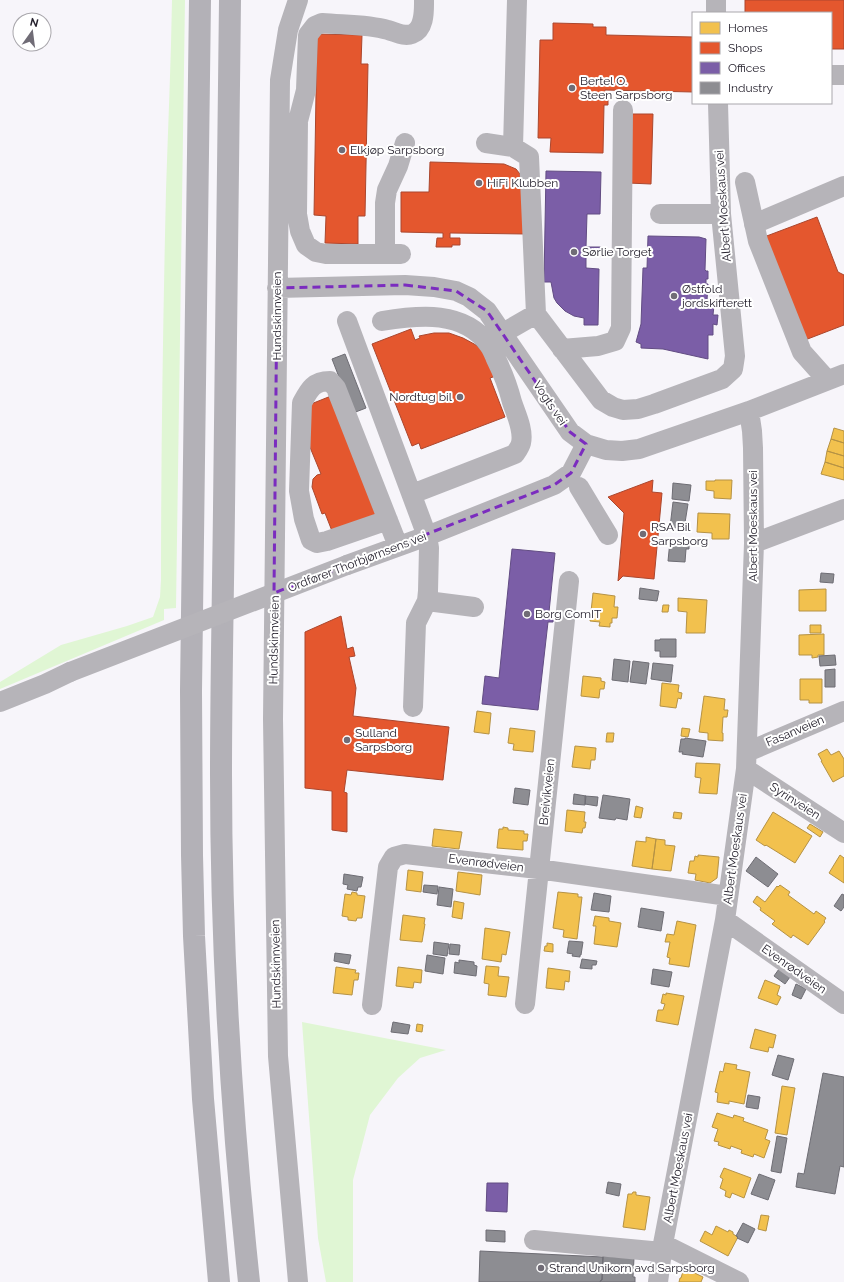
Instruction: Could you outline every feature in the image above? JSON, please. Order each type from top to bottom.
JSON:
[{"type":"highway","points":[[200,0],[191,698],[192,856],[194,943],[202,1092],[219,1282]]},
{"type":"highway","points":[[230,0],[221,805],[224,938],[229,1028],[239,1177],[249,1282]]},
{"type":"street","name":"Hundskinnveien","points":[[298,0],[288,30],[280,80],[273,719],[278,1056],[298,1282]]},
{"type":"street","points":[[405,143],[398,166],[386,190],[385,203],[393,254],[326,254],[316,252],[306,245],[300,231],[297,214],[298,122],[306,90],[308,35],[315,26],[322,23],[374,27],[406,35],[414,33],[421,25],[424,0]]},
{"type":"street","points":[[513,147],[517,0]]},
{"type":"street","points":[[716,0],[716,12]]},
{"type":"street","points":[[832,75],[844,75]]},
{"type":"street","name":"Albert Moeskaus vei","points":[[536,314],[601,400],[613,407],[623,410],[638,409],[654,404],[722,379],[733,369],[734,356],[721,214],[718,104]]},
{"type":"street","points":[[562,348],[598,346],[615,340],[621,328],[623,110]]},
{"type":"street","points":[[382,320],[410,316],[446,318],[466,324],[482,336],[496,339],[536,314],[529,157],[513,147],[486,144]]},
{"type":"street","points":[[745,182],[758,241],[802,352],[835,377]]},
{"type":"street","points":[[754,224],[844,186]]},
{"type":"street","points":[[660,214],[721,214]]},
{"type":"street","name":"Vogts vei","points":[[277,288],[405,285],[441,288],[456,291],[468,297],[487,311],[496,339],[570,432],[586,444],[606,450],[622,451],[640,449],[749,411],[835,377]]},
{"type":"street","points":[[347,321],[427,536],[429,548],[428,591],[427,601],[416,623],[413,707]]},
{"type":"street","points":[[412,494],[515,454],[521,444],[521,433],[496,339]]},
{"type":"street","points":[[388,520],[326,541],[317,543],[311,540],[304,520],[299,484],[302,403],[309,390],[315,384],[322,381],[330,381],[336,388],[388,520],[398,546]]},
{"type":"street","name":"Albert Moeskaus vei","points":[[658,1282],[663,1248],[725,920],[746,760],[754,543],[753,448],[749,411]]},
{"type":"street","name":"Ordfører Thorbjørnsens vei","points":[[0,702],[70,672],[347,565],[427,536],[554,485],[571,473],[586,444]]},
{"type":"street","points":[[578,487],[608,536]]},
{"type":"street","points":[[754,543],[844,509]]},
{"type":"street","name":"Breivikveien","points":[[525,1004],[569,581]]},
{"type":"street","points":[[427,601],[474,607]]},
{"type":"street","name":"Fasanveien","points":[[746,760],[844,711]]},
{"type":"street","name":"Syrinveien","points":[[746,760],[844,833]]},
{"type":"street","name":"Evenrødveien","points":[[372,1005],[388,866],[394,857],[405,854],[538,869],[728,896]]},
{"type":"street","name":"Evenrødveien","points":[[725,920],[844,1004]]},
{"type":"street","points":[[534,1240],[663,1248],[740,1282]]},
{"type":"highlighted area","points":[[405,285],[456,291],[487,311],[570,432],[586,444],[571,473],[554,485],[274,593],[277,288]]},
{"type":"green space","points":[[172,0],[185,0],[176,608],[164,609],[164,620],[0,689],[0,682],[61,645],[153,617],[160,597],[165,239]]},
{"type":"green space","points":[[302,1022],[446,1050],[420,1058],[398,1078],[370,1115],[353,1180],[353,1282],[326,1282],[318,1238]]},
{"type":"building: Homes","points":[[834,428],[844,431],[844,443],[831,439]]},
{"type":"building: Homes","points":[[831,439],[844,443],[844,456],[827,451]]},
{"type":"building: Homes","points":[[827,451],[844,456],[844,468],[825,462]]},
{"type":"building: Homes","points":[[825,462],[844,468],[844,480],[821,474]]},
{"type":"building: Homes","points":[[732,480],[731,499],[714,498],[714,491],[706,490],[706,481]]},
{"type":"building: Homes","points":[[698,513],[730,514],[729,539],[712,539],[712,533],[697,532]]},
{"type":"building: Homes","points":[[826,589],[826,611],[799,611],[799,590]]},
{"type":"building: Homes","points":[[593,593],[615,596],[614,607],[618,607],[617,618],[612,618],[610,627],[599,626],[600,622],[590,621]]},
{"type":"building: Homes","points":[[678,598],[707,600],[705,633],[686,633],[687,612],[678,611]]},
{"type":"building: Homes","points":[[663,605],[669,605],[668,612],[662,612]]},
{"type":"building: Homes","points":[[810,625],[821,625],[821,633],[810,633]]},
{"type":"building: Homes","points":[[824,634],[824,655],[818,655],[818,657],[812,658],[812,655],[799,655],[799,635]]},
{"type":"building: Homes","points":[[583,676],[601,678],[601,681],[605,682],[604,689],[600,689],[599,698],[581,696]]},
{"type":"building: Homes","points":[[800,679],[822,679],[822,703],[809,703],[809,700],[800,700]]},
{"type":"building: Homes","points":[[662,683],[679,685],[678,692],[682,693],[681,699],[678,698],[676,708],[660,706]]},
{"type":"building: Homes","points":[[704,696],[725,699],[724,710],[728,710],[727,717],[723,717],[723,741],[708,740],[708,733],[699,732]]},
{"type":"building: Homes","points":[[477,711],[491,713],[489,734],[474,732]]},
{"type":"building: Homes","points":[[510,728],[535,731],[533,752],[513,750],[514,744],[508,743]]},
{"type":"building: Homes","points":[[682,728],[690,729],[688,737],[681,736]]},
{"type":"building: Homes","points":[[607,733],[614,733],[613,742],[606,742]]},
{"type":"building: Homes","points":[[575,746],[596,748],[595,760],[591,760],[590,769],[572,767]]},
{"type":"building: Homes","points":[[827,749],[831,755],[839,751],[844,759],[844,776],[833,782],[818,754]]},
{"type":"building: Homes","points":[[696,763],[720,764],[717,794],[699,793],[701,778],[695,777]]},
{"type":"building: Homes","points":[[636,806],[643,808],[641,818],[634,817]]},
{"type":"building: Homes","points":[[567,810],[585,812],[584,822],[586,822],[582,833],[565,831]]},
{"type":"building: Homes","points":[[674,812],[682,813],[681,819],[673,818]]},
{"type":"building: Homes","points":[[773,812],[812,836],[795,863],[756,840]]},
{"type":"building: Homes","points":[[810,824],[823,832],[820,837],[807,828]]},
{"type":"building: Homes","points":[[503,827],[508,828],[508,830],[524,831],[524,834],[528,834],[527,841],[523,841],[523,850],[497,848],[499,829],[503,829]]},
{"type":"building: Homes","points":[[434,829],[462,832],[459,849],[432,846]]},
{"type":"building: Homes","points":[[646,837],[656,839],[652,869],[632,866],[636,841],[646,842]]},
{"type":"building: Homes","points":[[656,839],[665,840],[665,845],[675,846],[671,871],[652,869]]},
{"type":"building: Homes","points":[[698,855],[719,857],[717,878],[710,883],[695,880],[696,874],[688,873],[690,861],[694,861],[695,856],[698,857]]},
{"type":"building: Homes","points":[[840,855],[844,858],[844,883],[829,873]]},
{"type":"building: Homes","points":[[408,870],[423,872],[421,892],[406,890]]},
{"type":"building: Homes","points":[[458,872],[482,875],[480,895],[456,891]]},
{"type":"building: Homes","points":[[780,885],[790,892],[788,895],[814,914],[816,911],[826,918],[824,921],[825,922],[808,945],[793,935],[791,938],[772,924],[775,921],[760,910],[761,908],[753,902],[757,896],[765,902],[777,886],[778,887]]},
{"type":"building: Homes","points":[[352,892],[357,893],[357,895],[365,896],[362,918],[357,918],[356,921],[348,920],[348,917],[342,916],[345,894],[351,895]]},
{"type":"building: Homes","points":[[558,892],[578,894],[578,897],[582,897],[577,939],[563,937],[564,930],[553,928]]},
{"type":"building: Homes","points":[[454,901],[464,903],[462,919],[452,917]]},
{"type":"building: Homes","points":[[403,915],[425,918],[422,942],[400,940]]},
{"type":"building: Homes","points":[[595,916],[609,918],[609,921],[621,923],[617,947],[594,944],[596,926],[593,926]]},
{"type":"building: Homes","points":[[677,921],[696,925],[689,967],[669,964],[670,958],[667,957],[670,942],[665,942],[667,934],[674,935]]},
{"type":"building: Homes","points":[[485,928],[510,932],[506,955],[502,954],[501,962],[482,959]]},
{"type":"building: Homes","points":[[547,943],[553,944],[553,952],[544,951]]},
{"type":"building: Homes","points":[[486,966],[499,967],[498,976],[509,977],[506,997],[488,995],[489,984],[484,983]]},
{"type":"building: Homes","points":[[336,967],[356,970],[355,973],[359,973],[358,980],[354,980],[352,995],[333,993]]},
{"type":"building: Homes","points":[[398,967],[422,970],[421,983],[414,982],[413,988],[396,986]]},
{"type":"building: Homes","points":[[548,968],[570,971],[569,982],[565,981],[564,990],[546,988]]},
{"type":"building: Homes","points":[[765,980],[780,986],[777,995],[781,997],[777,1005],[758,998]]},
{"type":"building: Homes","points":[[666,993],[684,996],[678,1025],[656,1021],[658,1010],[663,1010],[665,1004],[661,1003],[663,994],[666,995]]},
{"type":"building: Homes","points":[[417,1024],[423,1025],[422,1032],[416,1031]]},
{"type":"building: Homes","points":[[755,1029],[776,1035],[773,1048],[769,1047],[768,1052],[750,1048]]},
{"type":"building: Homes","points":[[725,1063],[737,1065],[736,1069],[750,1072],[744,1104],[729,1101],[729,1104],[717,1102],[718,1093],[715,1092],[720,1071],[723,1072]]},
{"type":"building: Homes","points":[[782,1086],[795,1088],[787,1135],[775,1133]]},
{"type":"building: Homes","points":[[717,1113],[733,1118],[734,1115],[744,1118],[743,1121],[768,1130],[765,1139],[770,1141],[764,1158],[754,1154],[753,1157],[741,1153],[742,1150],[731,1146],[730,1149],[718,1145],[719,1142],[714,1141],[718,1129],[712,1127]]},
{"type":"building: Homes","points":[[724,1168],[751,1178],[744,1198],[732,1193],[730,1198],[725,1196],[726,1191],[720,1188],[723,1179],[720,1177]]},
{"type":"building: Homes","points":[[633,1192],[636,1192],[636,1195],[650,1197],[645,1230],[623,1227],[628,1194],[632,1194]]},
{"type":"building: Homes","points":[[761,1215],[769,1216],[766,1231],[758,1229]]},
{"type":"building: Homes","points":[[716,1226],[728,1232],[729,1230],[733,1232],[733,1234],[738,1237],[728,1256],[700,1241],[705,1231],[712,1235]]},
{"type":"building: Homes","points":[[684,1268],[703,1277],[701,1282],[679,1282]]},
{"type":"building: Shops","points":[[745,0],[844,0],[844,49],[832,49],[832,12],[745,12]]},
{"type":"building: Shops","points":[[553,23],[593,24],[593,27],[606,27],[606,35],[692,37],[692,92],[605,90],[604,96],[608,97],[608,105],[604,105],[603,153],[550,152],[551,138],[538,138],[540,40],[553,40]]},
{"type":"building: Shops","points":[[317,34],[362,35],[361,64],[368,64],[365,216],[358,216],[358,244],[325,243],[326,216],[314,215]]},
{"type":"building: Shops","points":[[629,114],[653,114],[651,184],[628,183]]},
{"type":"building: Shops","points":[[430,162],[504,164],[516,169],[520,174],[526,234],[450,233],[450,238],[460,238],[460,245],[452,245],[452,247],[436,247],[437,238],[443,238],[443,233],[401,232],[401,192],[429,192]]},
{"type":"building: Shops","points":[[817,217],[838,272],[844,275],[844,325],[805,340],[764,237]]},
{"type":"building: Shops","points":[[411,329],[415,340],[420,338],[419,336],[434,333],[449,333],[476,345],[487,356],[496,376],[490,378],[505,417],[421,449],[419,443],[412,446],[372,344]]},
{"type":"building: Shops","points":[[331,396],[377,514],[332,531],[325,513],[322,514],[312,487],[313,479],[317,475],[321,474],[307,440],[306,406]]},
{"type":"building: Shops","points":[[653,480],[652,492],[662,493],[654,579],[623,576],[618,581],[624,513],[608,497]]},
{"type":"building: Shops","points":[[341,616],[347,649],[353,647],[355,656],[349,657],[356,688],[353,716],[449,727],[443,780],[347,770],[344,792],[347,793],[347,832],[332,830],[332,791],[305,788],[305,632]]},
{"type":"building: Offices","name":"Sørlie Torget","points":[[546,171],[601,172],[600,214],[587,214],[586,247],[603,247],[602,256],[586,256],[586,268],[599,269],[598,325],[584,325],[584,318],[574,316],[565,311],[554,298],[551,282],[544,282]]},
{"type":"building: Offices","points":[[648,236],[699,237],[706,239],[705,270],[708,271],[708,279],[706,279],[706,284],[708,284],[707,300],[705,300],[705,305],[714,305],[713,315],[718,315],[717,325],[713,324],[713,335],[708,335],[708,359],[663,349],[641,348],[641,344],[636,342],[641,324],[643,268],[647,268]]},
{"type":"building: Offices","points":[[512,549],[555,553],[549,612],[554,612],[553,622],[548,622],[538,710],[482,704],[485,676],[499,678]]},
{"type":"building: Offices","points":[[487,1183],[508,1183],[507,1212],[486,1211]]},
{"type":"building: Industry","points":[[345,354],[366,408],[353,413],[332,359]]},
{"type":"building: Industry","points":[[673,483],[691,485],[689,501],[672,499]]},
{"type":"building: Industry","points":[[673,502],[688,504],[684,529],[670,527]]},
{"type":"building: Industry","points":[[670,541],[689,543],[689,549],[686,549],[685,562],[668,561]]},
{"type":"building: Industry","points":[[821,573],[834,574],[833,583],[820,582]]},
{"type":"building: Industry","points":[[640,588],[659,591],[657,601],[639,599]]},
{"type":"building: Industry","points":[[676,639],[676,657],[660,657],[660,651],[655,651],[655,640]]},
{"type":"building: Industry","points":[[835,655],[836,665],[820,666],[819,656]]},
{"type":"building: Industry","points":[[614,659],[630,661],[628,682],[612,680]]},
{"type":"building: Industry","points":[[633,661],[649,663],[646,684],[630,682]]},
{"type":"building: Industry","points":[[653,663],[673,665],[671,682],[651,679]]},
{"type":"building: Industry","points":[[835,669],[835,687],[825,687],[825,670]]},
{"type":"building: Industry","points":[[685,738],[706,741],[703,757],[682,754],[683,752],[679,752],[681,739]]},
{"type":"building: Industry","points":[[515,788],[530,790],[528,805],[513,803]]},
{"type":"building: Industry","points":[[574,794],[586,796],[585,805],[573,804]]},
{"type":"building: Industry","points":[[603,795],[630,799],[627,820],[616,818],[615,820],[599,818]]},
{"type":"building: Industry","points":[[585,796],[598,797],[597,806],[585,804]]},
{"type":"building: Industry","points":[[756,857],[778,874],[768,887],[746,871]]},
{"type":"building: Industry","points":[[344,874],[363,877],[361,887],[358,887],[357,891],[347,889],[348,885],[343,884]]},
{"type":"building: Industry","points":[[424,885],[438,886],[437,894],[423,892]]},
{"type":"building: Industry","points":[[439,887],[453,889],[451,907],[437,905]]},
{"type":"building: Industry","points":[[594,893],[611,896],[609,912],[591,910]]},
{"type":"building: Industry","points":[[842,894],[844,895],[844,907],[841,911],[834,906]]},
{"type":"building: Industry","points":[[641,908],[664,912],[661,931],[638,927]]},
{"type":"building: Industry","points":[[569,941],[583,942],[580,957],[572,956],[573,954],[567,953]]},
{"type":"building: Industry","points":[[434,942],[449,944],[447,956],[433,954]]},
{"type":"building: Industry","points":[[450,944],[460,945],[459,955],[449,954]]},
{"type":"building: Industry","points":[[335,953],[351,955],[349,964],[334,961]]},
{"type":"building: Industry","points":[[427,955],[445,958],[443,974],[425,971]]},
{"type":"building: Industry","points":[[582,959],[597,961],[596,965],[592,965],[592,969],[580,968]]},
{"type":"building: Industry","points":[[459,960],[474,962],[474,965],[477,966],[476,976],[454,973],[455,962],[459,963]]},
{"type":"building: Industry","points":[[653,969],[672,972],[669,987],[651,984]]},
{"type":"building: Industry","points":[[779,969],[790,977],[785,984],[774,976]]},
{"type":"building: Industry","points":[[796,984],[806,989],[801,999],[792,995]]},
{"type":"building: Industry","points":[[393,1022],[410,1025],[408,1034],[391,1032]]},
{"type":"building: Industry","points":[[778,1055],[794,1059],[788,1080],[772,1075]]},
{"type":"building: Industry","points":[[823,1073],[844,1077],[844,1167],[840,1166],[835,1194],[796,1187],[798,1173],[804,1174]]},
{"type":"building: Industry","points":[[748,1095],[760,1097],[758,1109],[746,1107]]},
{"type":"building: Industry","points":[[777,1136],[787,1138],[781,1173],[771,1171]]},
{"type":"building: Industry","points":[[759,1174],[775,1180],[768,1200],[751,1194]]},
{"type":"building: Industry","points":[[608,1182],[621,1184],[619,1196],[606,1193]]},
{"type":"building: Industry","points":[[743,1223],[755,1229],[748,1243],[737,1238],[738,1237],[736,1236]]},
{"type":"building: Industry","points":[[486,1230],[505,1231],[505,1242],[486,1241]]},
{"type":"building: Industry","name":"Strand Unikorn avd Sarpsborg","points":[[480,1251],[603,1257],[602,1280],[600,1282],[479,1282]]},
{"type":"building: Industry","name":"Strand Unikorn avd Sarpsborg","points":[[603,1256],[634,1258],[633,1277],[635,1277],[635,1282],[600,1282],[602,1280]]},
{"type":"place","name":"Bertel O. Steen Sarpsborg","points":[[572,88]]},
{"type":"place","name":"Elkjøp Sarpsborg","points":[[342,150]]},
{"type":"place","name":"HiFi Klubben","points":[[479,183]]},
{"type":"place","name":"Sørlie Torget","points":[[574,252]]},
{"type":"place","name":"Østfold jordskifterett","points":[[674,296]]},
{"type":"place","name":"Nordtug bil","points":[[460,397]]},
{"type":"place","name":"RSA Bil Sarpsborg","points":[[643,534]]},
{"type":"place","name":"Borg ComIT","points":[[527,614]]},
{"type":"place","name":"Sulland Sarpsborg","points":[[347,740]]},
{"type":"place","name":"Strand Unikorn avd Sarpsborg","points":[[541,1268]]}]
